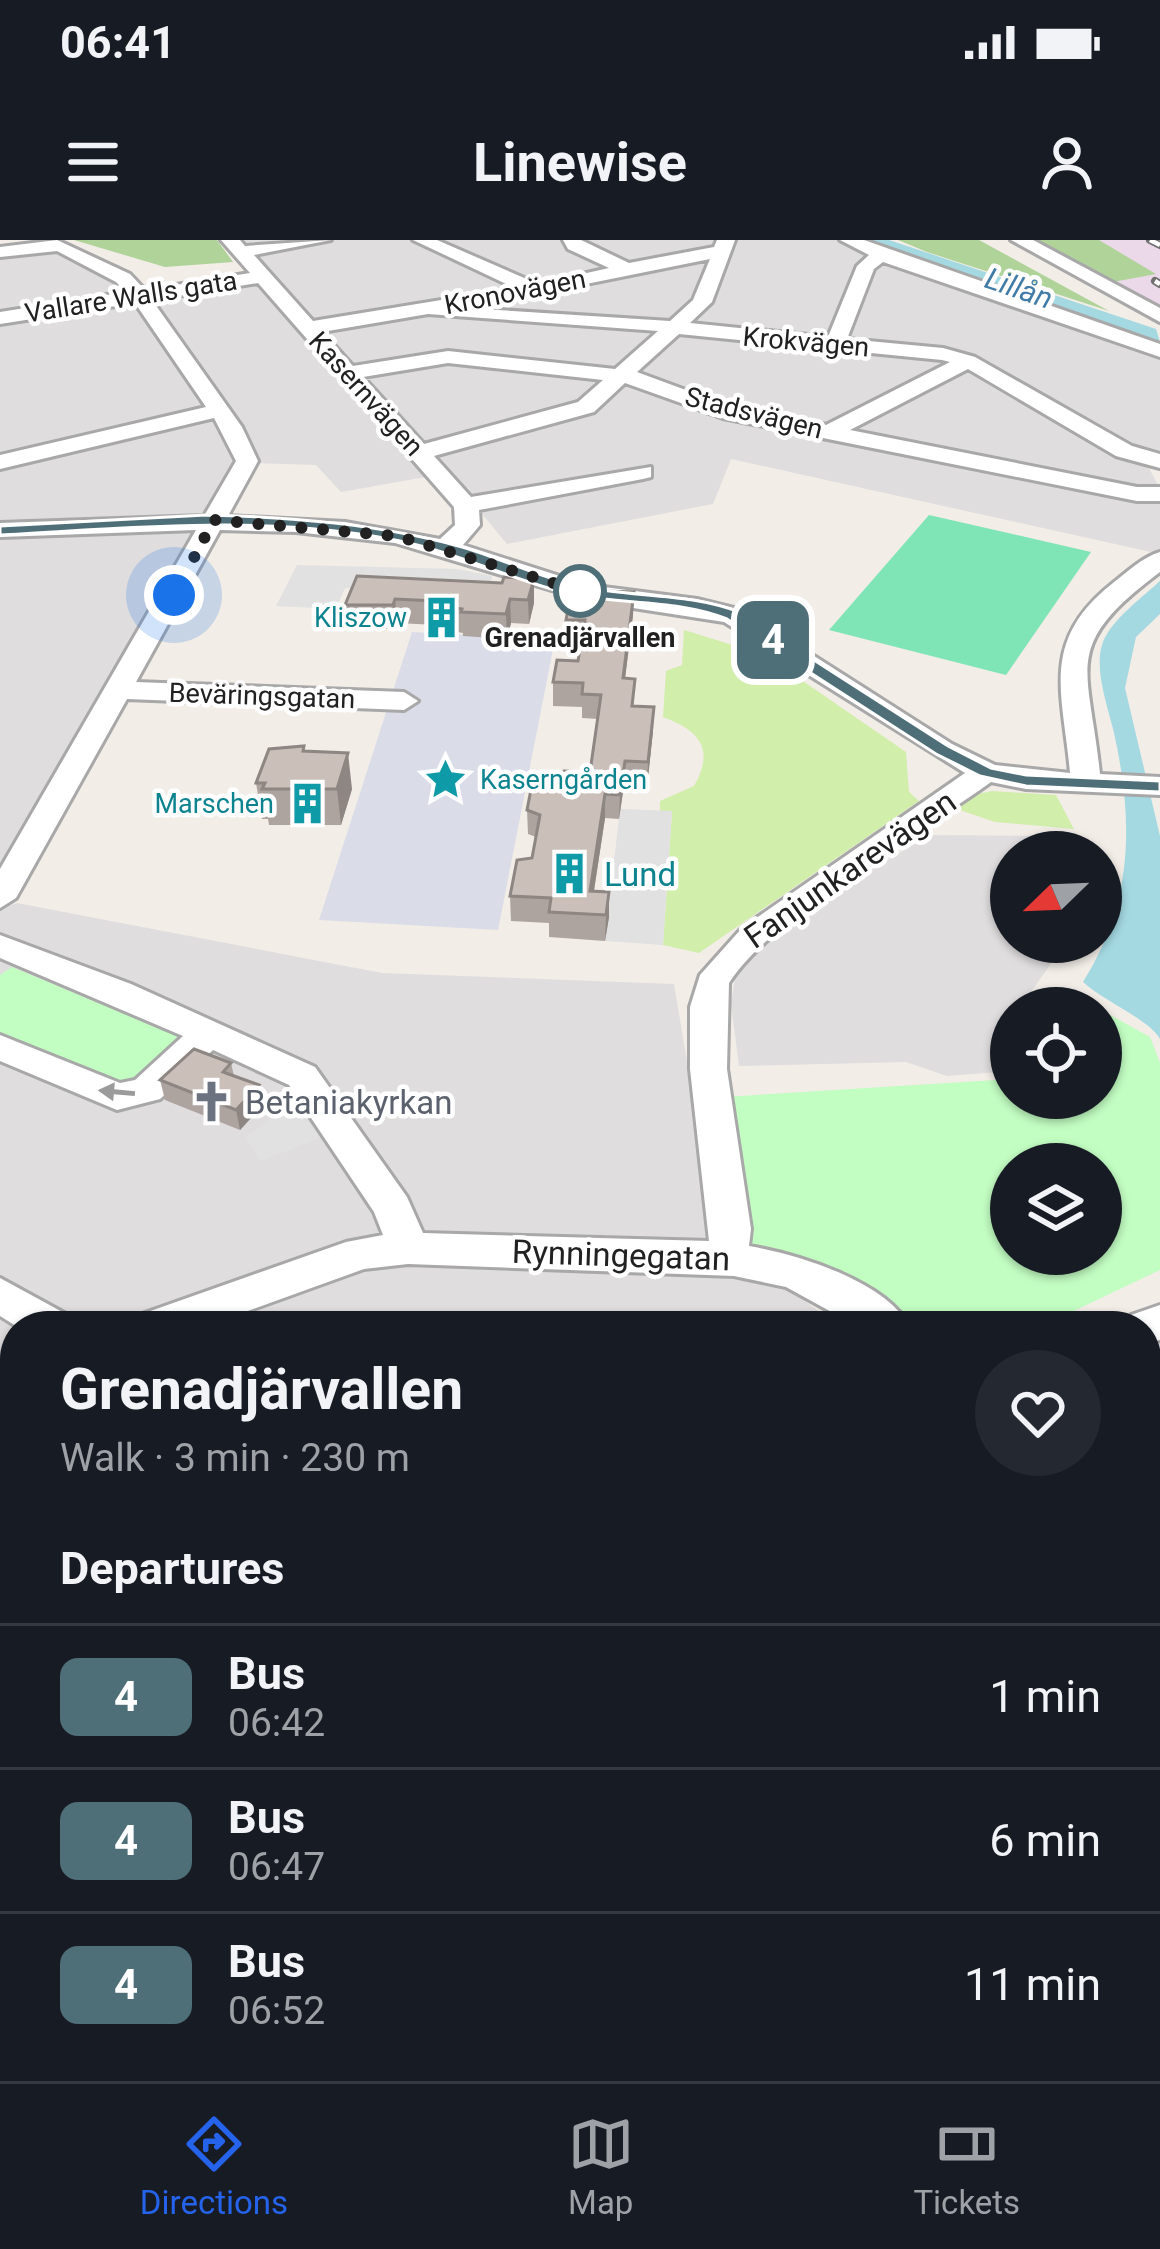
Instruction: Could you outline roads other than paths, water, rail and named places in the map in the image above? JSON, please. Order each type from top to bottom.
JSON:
[{"type":"street","points":[[235,246],[322,240]]},
{"type":"street","points":[[422,240],[536,290]]},
{"type":"street","points":[[572,240],[627,269]]},
{"type":"street","points":[[849,240],[1160,351]]},
{"type":"street","points":[[1020,240],[1160,316]]},
{"type":"street","points":[[0,252],[60,245],[123,278],[219,410],[0,462]]},
{"type":"street","name":"Kasernvägen","points":[[235,246],[465,506]]},
{"type":"street","points":[[418,453],[586,407],[702,302],[724,246]]},
{"type":"street","name":"Kronovägen","points":[[308,328],[536,290],[724,246]]},
{"type":"street","points":[[835,345],[866,266],[882,254]]},
{"type":"street","name":"Vallare Walls gata","points":[[0,319],[262,277]]},
{"type":"street","name":"Krokvägen","points":[[427,308],[461,315],[673,328],[943,354],[968,361],[1106,441],[1160,461]]},
{"type":"street","name":"Stadsvägen","points":[[347,373],[448,357],[622,376],[723,411],[1137,494],[1160,494]]},
{"type":"street","points":[[829,432],[968,361]]},
{"type":"street","name":"Beväringsgatan","points":[[0,898],[247,461],[219,410]]},
{"type":"street","points":[[444,547],[468,530],[471,518],[465,506],[643,472]]},
{"type":"street","points":[[0,530],[214,520],[358,531],[444,547],[565,588],[709,606],[733,616],[942,750],[986,772],[1026,780],[1156,786]]},
{"type":"street","points":[[1099,783],[1075,664],[1082,631],[1104,605],[1160,560]]},
{"type":"street","name":"Beväringsgatan","points":[[120,690],[404,701]]},
{"type":"street","name":"Fanjunkarevägen","points":[[728,1255],[731,1229],[708,1028],[714,976],[748,938],[986,772]]},
{"type":"street","points":[[7,957],[210,1032],[302,1076],[394,1208],[408,1248]]},
{"type":"street","points":[[0,1046],[117,1096],[147,1090],[210,1032]]},
{"type":"street","name":"Rynningegatan","points":[[199,1311],[362,1253],[408,1248],[728,1255],[803,1274],[843,1292],[868,1311]]},
{"type":"street","points":[[0,1295],[26,1311]]},
{"type":"water","name":"Lillån","points":[[869,240],[889,240],[1156,329],[1160,342]]},
{"type":"water","points":[[1160,581],[1160,614],[1136,637],[1125,688],[1160,836],[1160,1039],[1122,1009],[1122,987],[1090,987],[1083,982],[1094,963],[1122,963],[1125,798],[1102,688],[1100,652],[1113,625]]},
{"type":"railway","points":[[1150,240],[1160,245]]},
{"type":"railway","points":[[1155,281],[1160,284]]},
{"type":"place","name":"Grenadjärvallen","points":[[580,591]]},
{"type":"place","name":"Kliszow","points":[[441,618]]},
{"type":"place","name":"Kaserngården","points":[[446,780]]},
{"type":"place","name":"Marschen","points":[[308,804]]},
{"type":"place","name":"Lund","points":[[570,874]]},
{"type":"place","name":"Betaniakyrkan","points":[[211,1102]]}]
